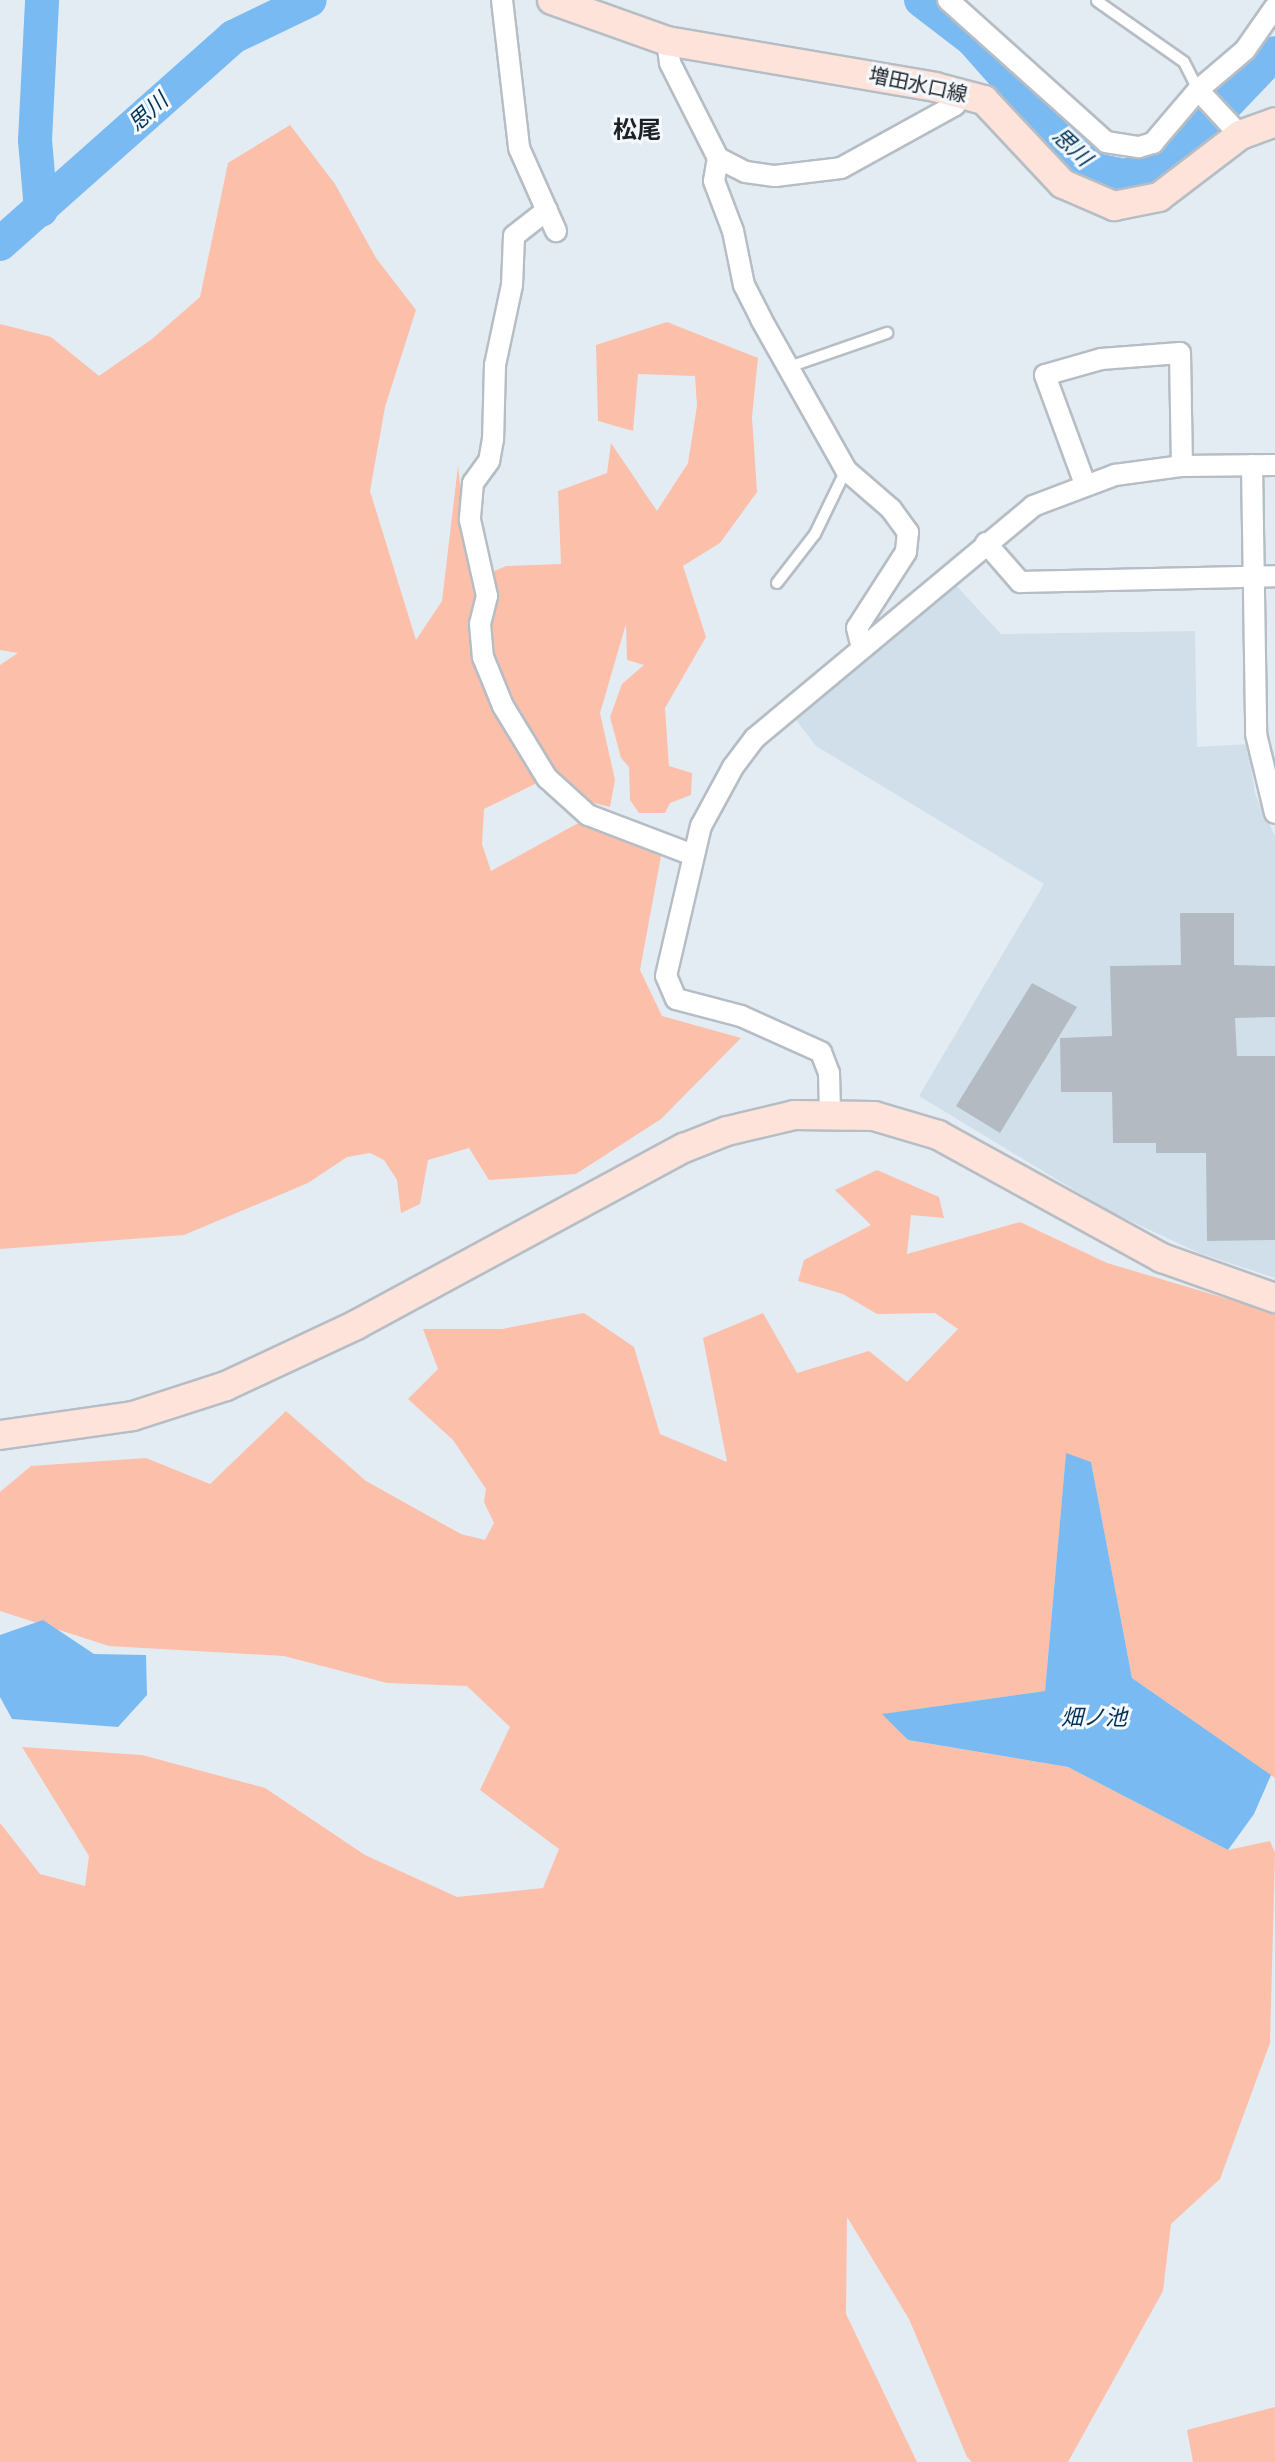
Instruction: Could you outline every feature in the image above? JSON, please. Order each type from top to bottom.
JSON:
[{"type":"street","points":[[502,0],[519,148],[556,231]]},
{"type":"street","name":"増田水口線","points":[[552,0],[667,41],[960,92],[998,112],[1063,184],[1114,206],[1159,197],[1235,128],[1275,122]]},
{"type":"street","points":[[948,0],[1117,146],[1153,143],[1245,50],[1275,7]]},
{"type":"street","points":[[667,41],[670,63],[718,158],[746,172],[775,176],[841,168],[955,105],[960,92]]},
{"type":"street","points":[[1201,93],[1235,128]]},
{"type":"street","points":[[718,158],[714,181],[733,231],[744,285],[846,470],[891,509],[908,532],[906,552],[857,628],[862,648]]},
{"type":"street","points":[[547,210],[514,236],[512,285],[495,365],[493,439],[489,461],[473,483],[470,520],[487,596],[480,624],[483,657],[503,706],[547,778],[588,815],[693,855]]},
{"type":"street","points":[[1085,484],[1045,375],[1101,359],[1180,353],[1182,466]]},
{"type":"street","points":[[1252,465],[1265,576],[1256,734],[1275,813]]},
{"type":"street","points":[[830,1113],[829,1073],[821,1052],[741,1016],[676,999],[666,976],[693,855],[716,797],[755,738],[1033,506],[1085,484],[1182,466],[1275,465]]},
{"type":"street","points":[[986,543],[1020,582],[1265,576]]},
{"type":"street","points":[[0,1435],[133,1416],[226,1386],[356,1325],[684,1148],[776,1118],[830,1113],[874,1116],[938,1135],[1162,1258],[1275,1298]]},
{"type":"lane","points":[[1097,1],[1184,62],[1201,93]]},
{"type":"lane","points":[[789,367],[887,333]]},
{"type":"lane","points":[[777,583],[815,534],[846,470]]},
{"type":"shaded area","points":[[290,125],[335,184],[376,258],[416,310],[385,407],[370,491],[416,640],[442,601],[458,466],[471,581],[506,566],[561,564],[558,491],[607,473],[611,443],[657,511],[688,463],[697,406],[695,376],[638,374],[633,431],[598,421],[596,345],[667,322],[758,358],[752,417],[757,492],[720,543],[683,566],[706,637],[665,708],[669,766],[692,773],[691,795],[670,803],[665,813],[639,813],[630,800],[629,767],[621,758],[610,717],[622,684],[644,665],[627,660],[626,624],[600,713],[615,780],[610,807],[582,800],[549,777],[484,809],[482,844],[491,871],[580,822],[661,856],[640,970],[662,1016],[741,1038],[661,1119],[576,1174],[489,1180],[469,1148],[428,1160],[420,1204],[401,1213],[397,1180],[384,1160],[370,1153],[347,1157],[308,1183],[184,1235],[0,1249],[0,665],[18,653],[0,650],[0,324],[51,337],[99,376],[152,339],[200,297],[228,163]]},
{"type":"shaded area","points":[[954,583],[1001,634],[1195,631],[1197,747],[1248,744],[1255,794],[1275,836],[1275,1278],[1199,1253],[1109,1211],[919,1096],[1044,884],[816,746],[793,716]]},
{"type":"shaded area","points":[[877,1170],[939,1197],[944,1218],[911,1215],[907,1254],[1020,1222],[1107,1263],[1275,1313],[1275,1778],[1132,1678],[1091,1463],[1066,1454],[1045,1691],[883,1714],[908,1740],[1068,1767],[1228,1850],[1270,1841],[1275,1853],[1270,2043],[1220,2179],[1171,2224],[1163,2291],[1068,2462],[972,2462],[967,2457],[909,2319],[847,2217],[846,2314],[917,2462],[0,2462],[0,1823],[40,1874],[85,1886],[89,1856],[22,1747],[142,1755],[265,1788],[365,1855],[457,1897],[543,1888],[559,1849],[480,1790],[510,1727],[467,1686],[387,1683],[284,1656],[109,1646],[0,1611],[0,1492],[31,1466],[146,1458],[210,1484],[286,1411],[366,1481],[461,1534],[485,1540],[494,1523],[484,1502],[486,1489],[453,1440],[408,1399],[438,1369],[423,1329],[502,1329],[584,1313],[634,1347],[660,1434],[727,1462],[703,1338],[763,1313],[797,1373],[869,1351],[907,1382],[958,1329],[935,1313],[877,1314],[843,1294],[798,1281],[804,1260],[871,1225],[835,1190]]},
{"type":"shaded area","points":[[1275,2407],[1275,2462],[1193,2462],[1187,2430]]},
{"type":"water","name":"畑ノ池","points":[[1066,1453],[1091,1462],[1132,1678],[1271,1775],[1254,1814],[1228,1850],[1068,1767],[908,1740],[882,1714],[1045,1691]]},
{"type":"water","points":[[43,1620],[94,1654],[146,1655],[147,1695],[118,1727],[12,1719],[0,1697],[0,1635]]},
{"type":"building","points":[[1180,913],[1234,913],[1234,965],[1275,966],[1275,1017],[1235,1018],[1237,1056],[1275,1056],[1275,1240],[1207,1241],[1206,1153],[1156,1153],[1156,1143],[1113,1143],[1112,1092],[1061,1092],[1060,1038],[1112,1036],[1110,966],[1181,965]]},
{"type":"building","points":[[1032,983],[1077,1007],[1000,1133],[956,1106]]},
{"type":"waterway","points":[[41,210],[35,140],[42,0]]},
{"type":"waterway","name":"思川","points":[[0,244],[233,37],[310,0]]},
{"type":"waterway","name":"思川","points":[[921,0],[972,39],[1064,143],[1095,170],[1125,176],[1157,166],[1187,145],[1275,53]]},
{"type":"district","name":"松尾","points":[[637,130]]}]
